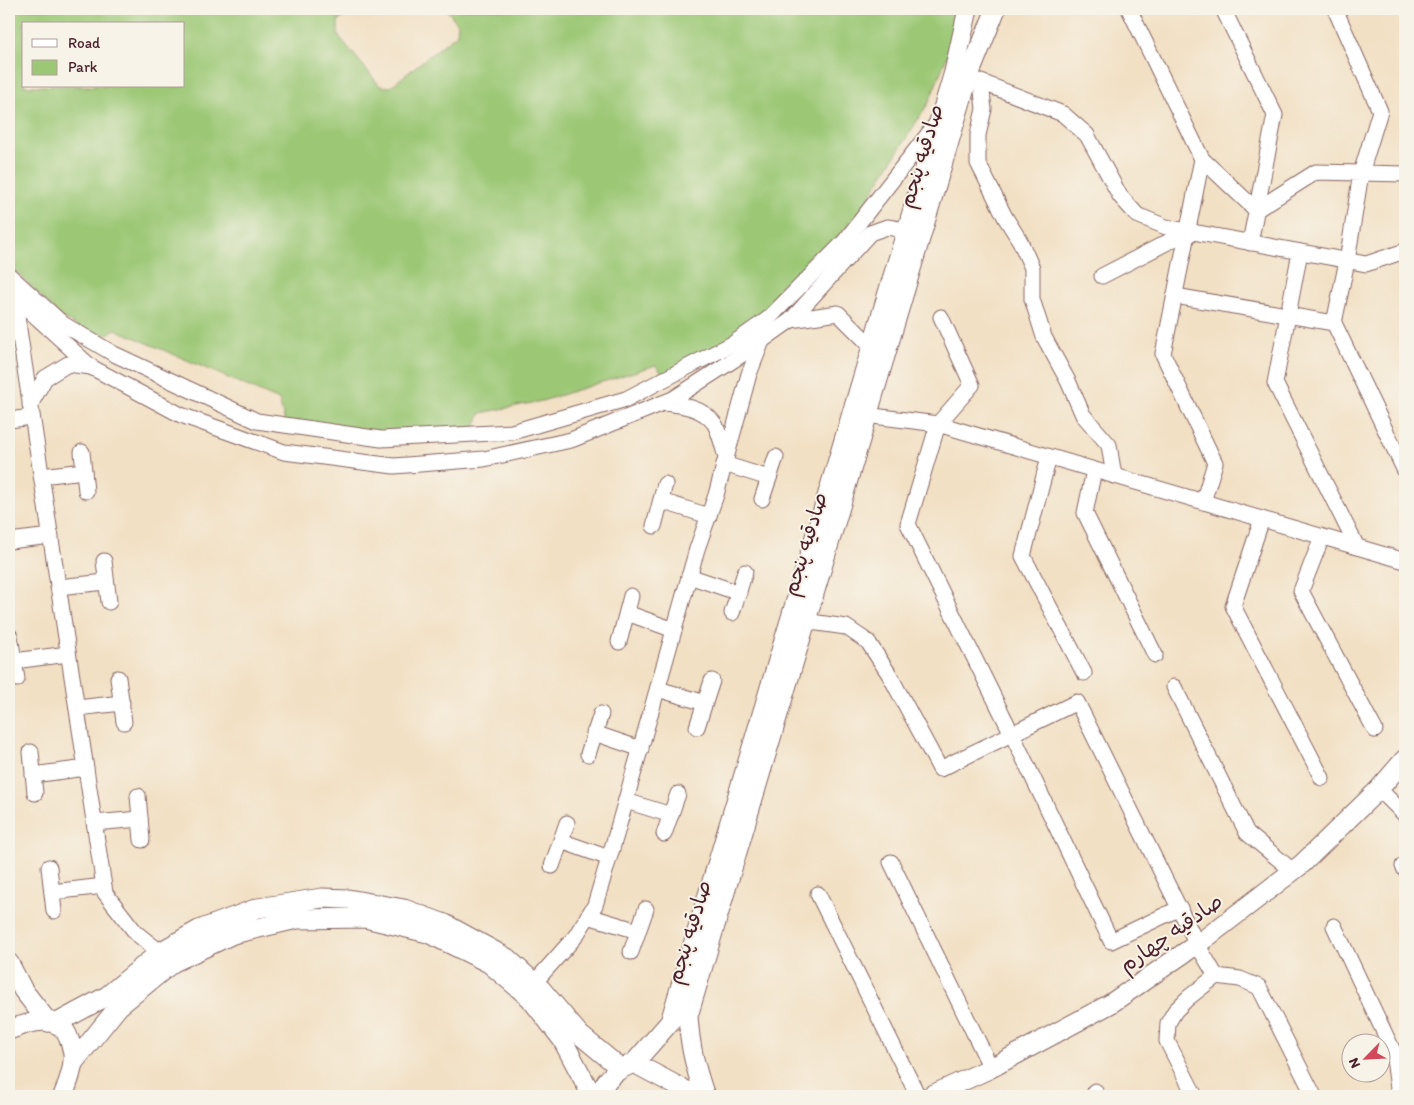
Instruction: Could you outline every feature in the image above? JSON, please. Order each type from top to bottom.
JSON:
[{"type":"street","name":"صادقیه پنجم","points":[[705,1096],[680,1014],[914,231],[940,118],[968,77],[968,9]]},
{"type":"street","name":"صادقیه پنجم","points":[[860,414],[872,347],[968,77],[996,9]]},
{"type":"street","points":[[1129,9],[1202,159],[1256,210]]},
{"type":"street","points":[[1223,9],[1274,115],[1250,243]]},
{"type":"street","points":[[1335,9],[1380,111],[1361,173],[1347,261],[1334,323],[1405,471]]},
{"type":"street","points":[[968,77],[1064,114],[1087,135],[1120,196],[1137,215],[1166,227],[1366,264],[1405,251]]},
{"type":"street","points":[[968,77],[984,109],[978,135],[978,162],[1005,217],[1020,240],[1032,268],[1032,299],[1044,337],[1068,381],[1083,415],[1108,445],[1114,476]]},
{"type":"street","points":[[9,275],[63,324],[120,357],[257,421],[381,439],[512,432],[626,399],[734,343],[768,319],[844,242],[940,118]]},
{"type":"street","points":[[1202,159],[1163,354],[1215,463],[1203,502]]},
{"type":"street","points":[[1256,210],[1316,172],[1405,174]]},
{"type":"street","points":[[11,294],[91,366],[181,415],[284,452],[394,466],[494,457],[571,440],[673,399],[792,320],[870,232],[887,227],[914,231]]},
{"type":"street","points":[[1102,276],[1189,231]]},
{"type":"street","points":[[1300,252],[1276,383],[1357,547]]},
{"type":"street","points":[[11,294],[31,411],[105,893],[136,933],[160,952]]},
{"type":"street","points":[[1175,296],[1334,323]]},
{"type":"street","points":[[792,320],[838,313],[872,347]]},
{"type":"street","points":[[941,317],[972,384],[938,424],[908,524],[1012,734],[1111,942],[1180,908]]},
{"type":"street","points":[[534,983],[575,937],[595,905],[689,576],[749,374],[762,341]]},
{"type":"street","points":[[108,376],[120,357]]},
{"type":"street","points":[[9,420],[31,411],[45,378],[68,364],[91,366]]},
{"type":"street","points":[[663,403],[685,406],[700,412],[714,424],[725,460]]},
{"type":"street","points":[[860,414],[938,424],[1405,561]]},
{"type":"street","points":[[379,464],[381,439]]},
{"type":"street","points":[[82,452],[86,492]]},
{"type":"street","points":[[762,499],[776,457]]},
{"type":"street","points":[[1049,457],[1023,556],[1084,673]]},
{"type":"street","points":[[725,460],[769,478]]},
{"type":"street","points":[[1094,470],[1085,513],[1155,655]]},
{"type":"street","points":[[41,476],[84,471]]},
{"type":"street","points":[[654,526],[665,484]]},
{"type":"street","points":[[661,501],[708,516]]},
{"type":"street","points":[[1262,520],[1233,606],[1322,778]]},
{"type":"street","points":[[9,540],[50,536]]},
{"type":"street","points":[[1322,537],[1301,591],[1375,730]]},
{"type":"street","points":[[104,561],[109,602]]},
{"type":"street","points":[[732,614],[745,572]]},
{"type":"street","points":[[689,576],[739,593]]},
{"type":"street","points":[[58,587],[106,582]]},
{"type":"street","points":[[619,642],[631,596]]},
{"type":"street","points":[[626,613],[674,630]]},
{"type":"street","points":[[798,621],[846,627],[868,642],[889,674],[940,769],[1078,702],[1197,944],[1216,976]]},
{"type":"street","points":[[10,636],[17,679]]},
{"type":"street","points":[[14,661],[68,654]]},
{"type":"street","points":[[118,678],[124,722]]},
{"type":"street","points":[[697,726],[712,681]]},
{"type":"street","points":[[1174,688],[1248,833],[1293,871]]},
{"type":"street","points":[[658,689],[705,703]]},
{"type":"street","points":[[77,708],[122,703]]},
{"type":"street","points":[[588,754],[601,714]]},
{"type":"street","points":[[594,733],[641,749]]},
{"type":"street","points":[[31,752],[35,793]]},
{"type":"street","name":"صادقیه چهارم","points":[[930,1096],[990,1068],[1110,1004],[1197,944],[1293,871],[1379,789],[1405,759]]},
{"type":"street","points":[[33,775],[86,768]]},
{"type":"street","points":[[1379,789],[1405,815]]},
{"type":"street","points":[[664,834],[678,794]]},
{"type":"street","points":[[138,796],[142,840]]},
{"type":"street","points":[[626,801],[671,814]]},
{"type":"street","points":[[94,824],[140,819]]},
{"type":"street","points":[[552,866],[567,823]]},
{"type":"street","points":[[561,841],[609,858]]},
{"type":"street","points":[[891,862],[990,1068]]},
{"type":"street","points":[[49,867],[54,911]]},
{"type":"street","points":[[52,892],[104,886]]},
{"type":"street","points":[[818,894],[918,1096]]},
{"type":"street","points":[[63,1096],[73,1063],[113,1001],[160,952],[199,930],[258,908],[322,898],[365,918],[428,933],[489,963],[568,1034],[627,1066],[696,1096]]},
{"type":"street","points":[[9,1030],[24,1024],[53,1022],[113,1001],[172,963],[233,934],[347,908],[404,909],[445,924],[507,958],[534,983],[568,1034],[590,1096]]},
{"type":"street","points":[[631,952],[646,909]]},
{"type":"street","points":[[588,916],[638,932]]},
{"type":"street","points":[[1334,926],[1399,1050],[1400,1096]]},
{"type":"street","points":[[9,963],[23,990],[67,1034],[72,1048],[73,1063]]},
{"type":"street","points":[[1195,1096],[1167,1041],[1168,1023],[1175,1011],[1188,998],[1216,976],[1240,980],[1259,987],[1314,1096]]},
{"type":"street","name":"صادقیه پنجم","points":[[601,1096],[610,1077],[627,1066],[680,1014]]},
{"type":"green space","points":[[9,9],[354,9],[338,21],[338,35],[380,86],[390,87],[457,34],[458,24],[446,9],[961,9],[949,51],[929,102],[862,208],[766,317],[664,376],[656,365],[542,401],[481,413],[473,430],[374,433],[285,422],[279,400],[115,329],[100,339],[61,317],[9,264]]}]
